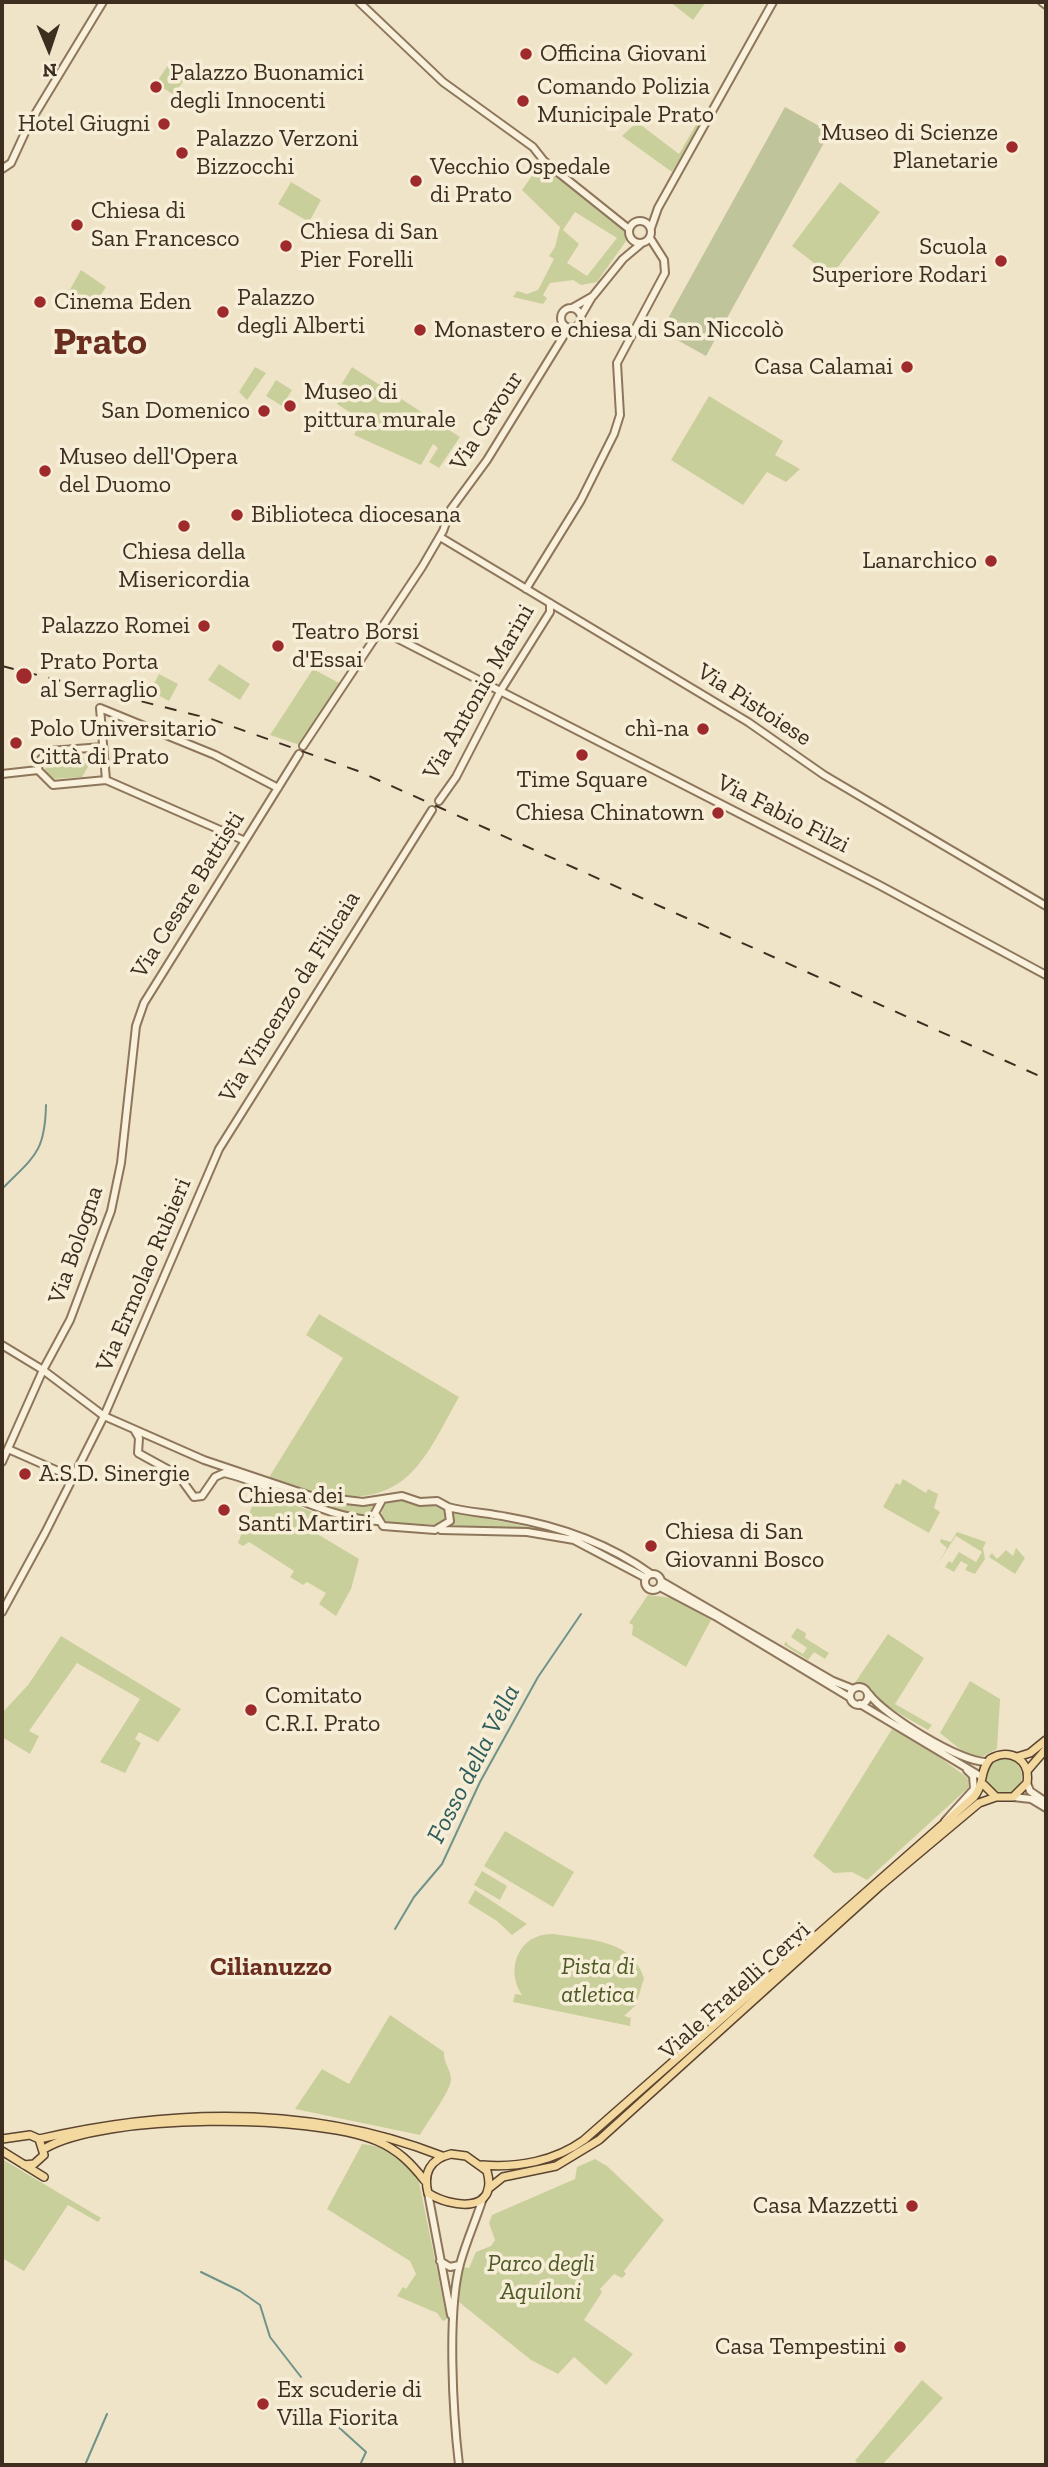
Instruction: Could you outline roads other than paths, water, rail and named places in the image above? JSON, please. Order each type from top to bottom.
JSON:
[{"type":"main road","points":[[987,1762],[999,1754],[1017,1757],[1030,1753],[1046,1740]]},
{"type":"main road","points":[[1027,1771],[1046,1749]]},
{"type":"main road","points":[[1013,1797],[1027,1783],[1027,1771],[1017,1757]]},
{"type":"main road","name":"Viale Fratelli Cervi","points":[[2,2139],[30,2135],[39,2139],[81,2129],[173,2118],[264,2116],[355,2129],[442,2156],[466,2156],[482,2165],[503,2167],[554,2157],[584,2140],[945,1822],[983,1781],[987,1762]]},
{"type":"main road","points":[[983,1781],[996,1797]]},
{"type":"main road","name":"Viale Fratelli Cervi","points":[[488,2189],[503,2177],[556,2166],[599,2140],[880,1886],[979,1803],[996,1797],[1013,1797]]},
{"type":"main road","points":[[2,2151],[44,2177],[40,2161],[44,2149],[62,2139],[102,2131],[185,2122],[258,2121],[310,2127],[376,2140],[406,2157],[425,2181],[428,2193],[442,2202],[460,2206],[483,2198],[488,2189],[489,2178],[482,2165]]},
{"type":"main road","points":[[39,2139],[44,2149]]},
{"type":"main road","points":[[425,2181],[428,2170],[442,2156]]},
{"type":"main road","points":[[24,2165],[40,2161]]},
{"type":"street","points":[[2,169],[14,159],[38,109],[103,2]]},
{"type":"street","points":[[359,2],[450,86],[540,154],[544,161],[629,229],[632,239],[642,243]]},
{"type":"street","points":[[526,589],[581,500],[614,434],[620,415],[617,363],[665,273],[664,260],[650,237],[658,208],[773,2]]},
{"type":"street","points":[[629,229],[633,223],[643,221],[658,208]]},
{"type":"street","points":[[643,221],[651,228]]},
{"type":"street","name":"Via Cavour","points":[[566,327],[577,326],[593,296],[623,259],[650,237]]},
{"type":"street","name":"Via Cavour","points":[[623,259],[632,239]]},
{"type":"street","name":"Via Cavour","points":[[303,746],[381,630],[439,537],[451,509],[488,460],[566,332],[562,315],[593,296]]},
{"type":"street","points":[[572,308],[580,316]]},
{"type":"street","name":"Via Pistoiese","points":[[439,537],[748,722],[824,775],[1046,906]]},
{"type":"street","name":"Via Antonio Marini","points":[[439,801],[456,777],[501,690],[550,612],[549,602]]},
{"type":"street","name":"Via Fabio Filzi","points":[[381,630],[1046,975]]},
{"type":"street","points":[[106,780],[100,708],[215,755],[278,788]]},
{"type":"street","points":[[37,770],[39,761],[49,751],[103,747]]},
{"type":"street","name":"Via Cesare Battisti","points":[[136,1026],[145,1001],[299,754]]},
{"type":"street","points":[[2,774],[37,770],[53,785],[106,780],[243,840]]},
{"type":"street","name":"Via Antonio Marini","points":[[394,866],[432,810]]},
{"type":"street","name":"Via Vincenzo da Filicaia","points":[[219,1149],[394,866]]},
{"type":"street","name":"Via Bologna","points":[[2,1462],[43,1370],[70,1320],[111,1211],[121,1163],[136,1026]]},
{"type":"street","name":"Via Ermolao Rubieri","points":[[2,1612],[46,1533],[104,1416],[219,1149]]},
{"type":"street","points":[[2,1345],[43,1370],[104,1416],[204,1460],[311,1496],[352,1502],[406,1496],[420,1502],[437,1501],[448,1507],[506,1517],[575,1534],[622,1555],[649,1576]]},
{"type":"street","points":[[97,1430],[115,1422]]},
{"type":"street","points":[[133,1430],[138,1434],[138,1453],[180,1477],[192,1496],[204,1494],[215,1477],[216,1468],[204,1460]]},
{"type":"street","points":[[139,1442],[143,1437],[150,1437]]},
{"type":"street","points":[[8,1449],[74,1478]]},
{"type":"street","points":[[215,1477],[222,1473],[316,1509],[339,1516],[377,1521],[383,1526],[527,1532],[574,1540],[629,1568],[649,1576],[657,1574],[661,1584],[849,1697],[853,1703],[860,1704],[943,1752],[971,1765],[987,1762]]},
{"type":"street","points":[[377,1521],[376,1507],[382,1500]]},
{"type":"street","points":[[435,1530],[449,1523],[448,1507]]},
{"type":"street","points":[[649,1576],[645,1584],[649,1589],[661,1584]]},
{"type":"street","points":[[661,1584],[833,1681],[853,1689],[864,1688],[885,1711],[971,1765],[983,1781]]},
{"type":"street","points":[[849,1697],[853,1689]]},
{"type":"street","points":[[860,1704],[869,1694]]},
{"type":"street","points":[[943,1752],[970,1772],[975,1784],[972,1792],[950,1812],[945,1822]]},
{"type":"street","points":[[1027,1783],[1030,1791],[1046,1802]]},
{"type":"street","points":[[1013,1797],[1031,1800],[1046,1808]]},
{"type":"street","points":[[428,2193],[454,2327]]},
{"type":"street","points":[[459,2465],[454,2327],[460,2265],[483,2198]]},
{"type":"street","points":[[440,2261],[450,2267],[460,2265]]},
{"type":"waterway","points":[[2,1189],[29,1161],[40,1145],[46,1105]]},
{"type":"waterway","name":"Fosso della Vella","points":[[395,1929],[414,1897],[442,1864],[480,1782],[538,1677],[581,1614]]},
{"type":"waterway","name":"Fosso della Vella","points":[[201,2272],[240,2291],[260,2305],[270,2337],[301,2377]]},
{"type":"waterway","points":[[85,2465],[107,2414]]},
{"type":"waterway","name":"Fosso della Vella","points":[[333,2422],[366,2452],[360,2465]]},
{"type":"railway","points":[[2,666],[211,719],[358,771],[1046,1079]]},
{"type":"place","name":"Officina Giovani","points":[[526,54]]},
{"type":"place","name":"Palazzo Buonamici degli Innocenti","points":[[156,87]]},
{"type":"place","name":"Comando Polizia Municipale Prato","points":[[523,101]]},
{"type":"place","name":"Hotel Giugni","points":[[164,124]]},
{"type":"place","name":"Museo di Scienze Planetarie","points":[[1012,147]]},
{"type":"place","name":"Palazzo Verzoni Bizzocchi","points":[[182,153]]},
{"type":"place","name":"Vecchio Ospedale di Prato","points":[[416,181]]},
{"type":"place","name":"Chiesa di San Francesco","points":[[77,225]]},
{"type":"place","name":"Chiesa di San Pier Forelli","points":[[286,246]]},
{"type":"place","name":"Scuola Superiore Rodari","points":[[1001,261]]},
{"type":"place","name":"Cinema Eden","points":[[40,302]]},
{"type":"place","name":"Palazzo degli Alberti","points":[[223,312]]},
{"type":"place","name":"Monastero e chiesa di San Niccolò","points":[[420,330]]},
{"type":"place","name":"Casa Calamai","points":[[907,367]]},
{"type":"place","name":"Museo di pittura murale","points":[[290,406]]},
{"type":"place","name":"San Domenico","points":[[264,411]]},
{"type":"place","name":"Museo dell'Opera del Duomo","points":[[45,471]]},
{"type":"place","name":"Biblioteca diocesana","points":[[237,515]]},
{"type":"place","name":"Chiesa della Misericordia","points":[[184,526]]},
{"type":"place","name":"Lanarchico","points":[[991,561]]},
{"type":"place","name":"Palazzo Romei","points":[[204,626]]},
{"type":"place","name":"Teatro Borsi d'Essai","points":[[278,646]]},
{"type":"place","name":"Prato Porta al Serraglio","points":[[24,676]]},
{"type":"place","name":"chì-na","points":[[703,729]]},
{"type":"place","name":"Polo Universitario Città di Prato","points":[[16,743]]},
{"type":"place","name":"Time Square","points":[[582,755]]},
{"type":"place","name":"Chiesa Chinatown","points":[[718,813]]},
{"type":"place","name":"A.S.D. Sinergie","points":[[25,1474]]},
{"type":"place","name":"Chiesa dei Santi Martiri","points":[[224,1510]]},
{"type":"place","name":"Chiesa di San Giovanni Bosco","points":[[651,1546]]},
{"type":"place","name":"Comitato C.R.I. Prato","points":[[251,1710]]},
{"type":"place","name":"Casa Mazzetti","points":[[912,2206]]},
{"type":"place","name":"Casa Tempestini","points":[[900,2347]]},
{"type":"place","name":"Ex scuderie di Villa Fiorita","points":[[263,2404]]},
{"type":"district","name":"Prato","points":[[100,343]]},
{"type":"district","name":"Cilianuzzo","points":[[271,1968]]},
{"type":"park label","name":"Pista di atletica","points":[[598,1981]]},
{"type":"park label","name":"Parco degli Aquiloni","points":[[541,2278]]}]
